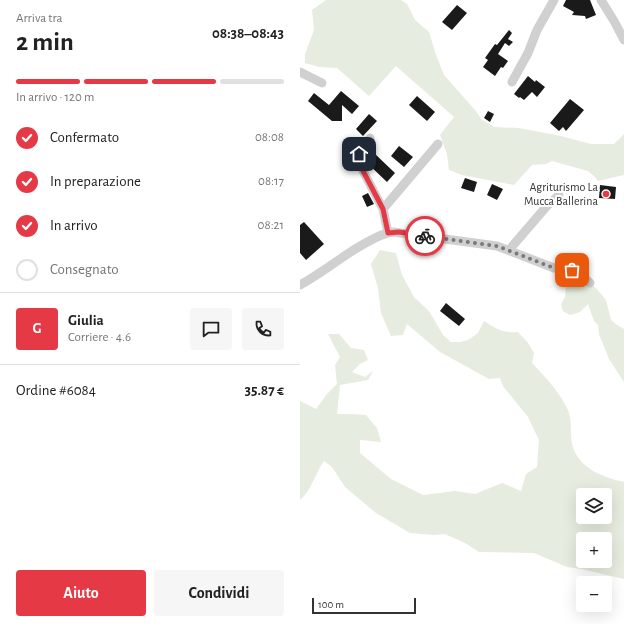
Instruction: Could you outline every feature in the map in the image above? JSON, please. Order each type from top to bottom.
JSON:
[{"type":"street","points":[[512,82],[528,53],[537,30],[554,0]]},
{"type":"street","points":[[601,0],[624,40]]},
{"type":"street","points":[[300,72],[322,83]]},
{"type":"street","points":[[370,138],[359,154],[362,169],[383,209],[388,233]]},
{"type":"street","points":[[383,209],[438,144]]},
{"type":"street","points":[[509,250],[546,207],[559,195]]},
{"type":"street","points":[[300,285],[377,236],[399,232],[497,246],[554,268],[572,270],[583,276],[590,283]]},
{"type":"shaded area","points":[[326,0],[401,0],[407,4],[415,20],[429,32],[444,75],[482,120],[494,127],[519,128],[561,136],[591,144],[614,144],[624,134],[624,175],[598,181],[588,171],[552,161],[546,164],[532,165],[514,185],[462,175],[449,170],[447,154],[440,135],[454,117],[396,66],[369,96],[337,68],[319,67],[305,63],[305,54],[314,30],[312,10]]},
{"type":"shaded area","points":[[380,250],[396,253],[402,275],[414,297],[429,311],[443,335],[451,342],[468,340],[478,333],[484,321],[500,330],[507,332],[518,332],[528,343],[534,353],[532,363],[547,379],[568,410],[572,444],[575,452],[585,465],[592,470],[607,477],[624,482],[624,579],[567,567],[534,553],[479,552],[465,543],[445,534],[434,535],[410,533],[376,513],[345,487],[332,467],[324,461],[308,491],[300,500],[300,401],[316,409],[327,394],[337,384],[335,365],[340,357],[328,334],[339,334],[351,348],[364,350],[368,360],[360,364],[352,372],[365,377],[373,371],[368,380],[340,385],[337,414],[366,415],[377,428],[381,442],[360,440],[360,453],[391,479],[423,495],[455,491],[475,494],[502,483],[521,491],[526,474],[537,467],[539,440],[528,417],[503,386],[500,378],[489,379],[440,352],[407,324],[403,335],[391,336],[381,313],[378,288],[371,264]]},
{"type":"shaded area","points":[[575,274],[581,283],[595,287],[606,300],[611,320],[624,329],[624,382],[609,359],[599,334],[598,325],[594,321],[588,304],[580,312],[570,315],[563,311],[561,304],[565,297],[566,285],[569,276]]},
{"type":"building","points":[[566,0],[590,0],[596,15],[586,19],[585,16],[572,15],[574,12],[563,6]]},
{"type":"building","points":[[457,5],[467,13],[452,30],[442,22]]},
{"type":"building","points":[[509,30],[512,33],[508,39],[513,42],[509,46],[505,43],[498,54],[508,61],[503,68],[501,67],[495,76],[483,67],[488,60],[485,58],[495,44],[497,45]]},
{"type":"building","points":[[528,76],[535,82],[536,80],[545,87],[537,97],[532,92],[524,100],[514,94]]},
{"type":"building","points":[[341,91],[359,106],[352,114],[342,105],[342,121],[332,121],[308,101],[314,93],[329,105]]},
{"type":"building","points":[[417,96],[435,112],[427,121],[409,105]]},
{"type":"building","points":[[570,99],[584,110],[566,131],[563,127],[559,131],[550,123]]},
{"type":"building","points":[[488,111],[494,114],[490,122],[484,118]]},
{"type":"building","points":[[369,114],[377,121],[363,136],[356,129]]},
{"type":"building","points":[[399,146],[413,157],[404,167],[391,156]]},
{"type":"building","points":[[353,153],[355,167],[347,169],[345,155]]},
{"type":"building","points":[[375,154],[395,173],[387,182],[367,163]]},
{"type":"building","points":[[465,178],[477,182],[474,192],[461,188]]},
{"type":"building","points":[[492,184],[503,189],[497,200],[487,195]]},
{"type":"building","points":[[600,185],[616,187],[615,199],[599,198]]},
{"type":"building","points":[[368,193],[374,204],[367,207],[362,196]]},
{"type":"building","points":[[304,222],[324,244],[306,260],[300,253],[300,225]]},
{"type":"building","points":[[446,303],[465,319],[459,326],[440,311]]},
{"type":"way so far","points":[[425,236],[497,246],[554,268],[572,270]]},
{"type":"place","name":"Agriturismo La Mucca Ballerina","points":[[606,194]]},
{"type":"route","points":[[359,154],[362,169],[383,209],[388,233],[399,232],[425,236]]}]
